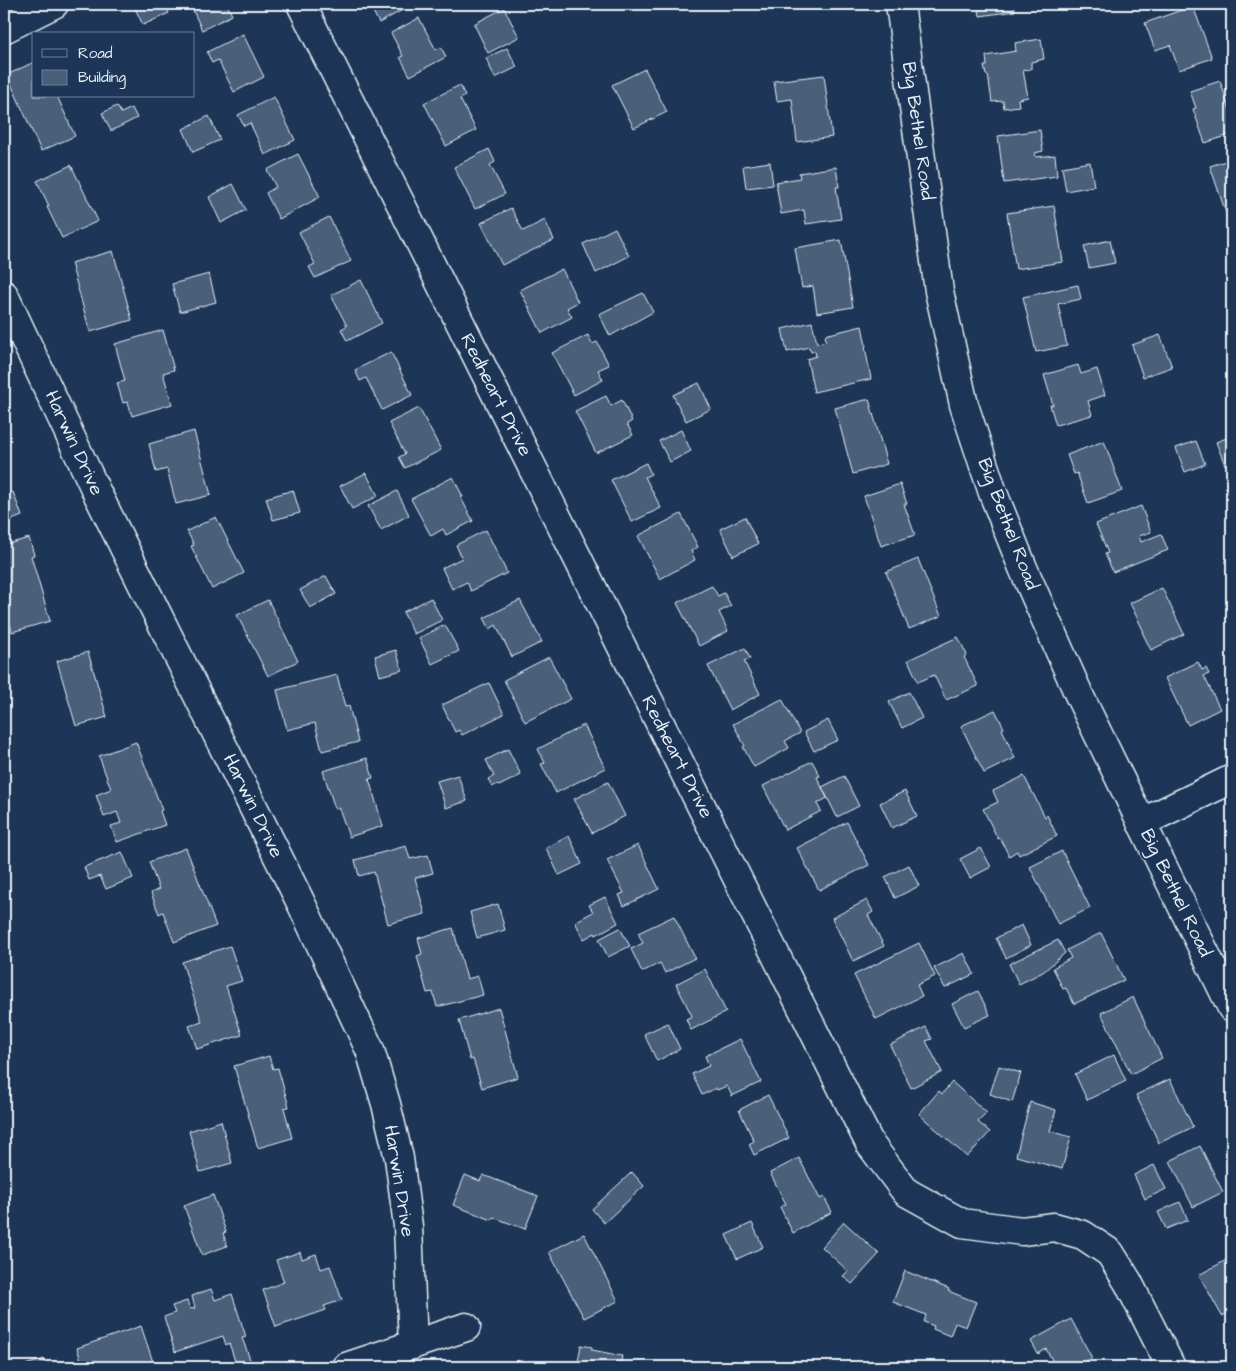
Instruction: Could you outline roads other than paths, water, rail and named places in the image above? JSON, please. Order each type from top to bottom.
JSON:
[{"type":"street","points":[[4,29],[54,4]]},
{"type":"street","name":"Redheart Drive","points":[[301,4],[870,1144],[906,1192],[962,1223],[1022,1231],[1054,1226],[1083,1235],[1110,1253],[1128,1282],[1171,1367]]},
{"type":"street","name":"Big Bethel Road","points":[[900,4],[939,291],[964,405],[993,493],[1023,568],[1080,696],[1232,1008]]},
{"type":"street","name":"Harwin Drive","points":[[4,295],[98,495],[302,903],[370,1050],[399,1158],[408,1226],[413,1345]]},
{"type":"street","points":[[1141,823],[1232,779]]},
{"type":"street","points":[[346,1367],[466,1327]]}]
